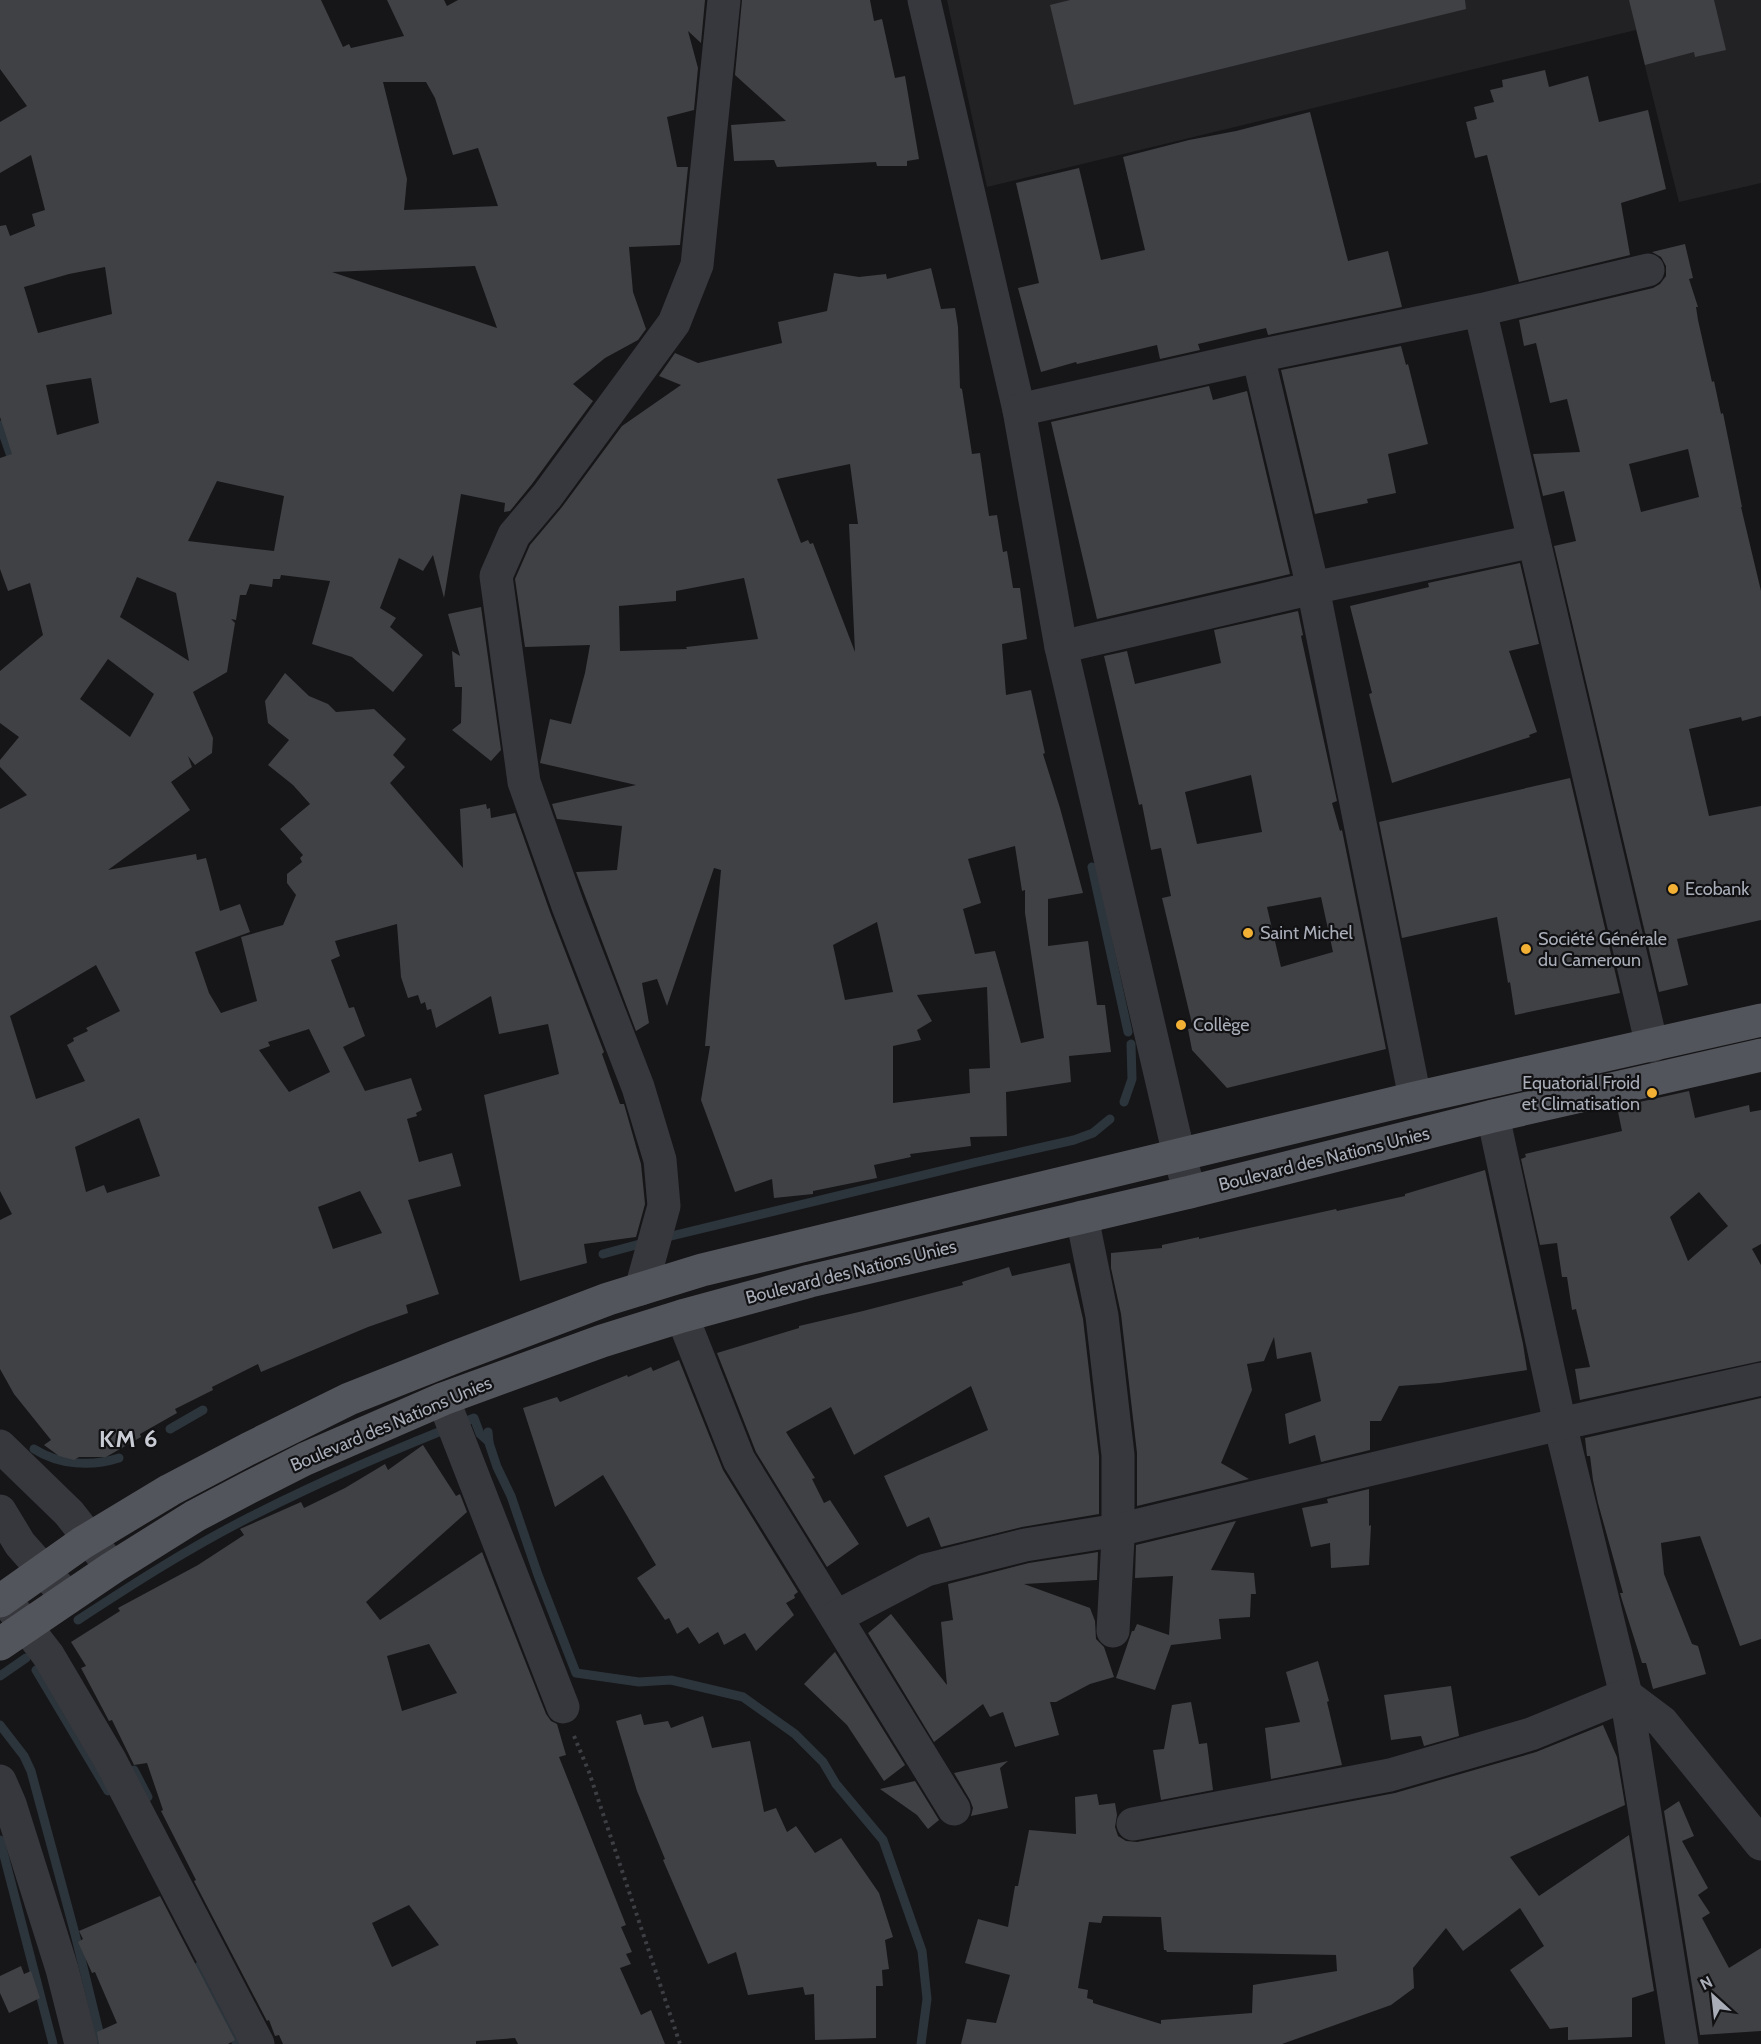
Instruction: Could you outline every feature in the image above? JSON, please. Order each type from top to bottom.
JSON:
[{"type":"main road","name":"Boulevard des Nations Unies","points":[[2,1599],[90,1538],[179,1485],[349,1399],[608,1299],[702,1270],[1415,1098],[1761,1020]]},
{"type":"main road","name":"Boulevard des Nations Unies","points":[[0,1644],[112,1568],[195,1516],[305,1459],[443,1399],[602,1341],[682,1316],[810,1281],[1190,1192],[1493,1116],[1761,1055]]},
{"type":"street","points":[[641,1289],[664,1206],[660,1161],[638,1087],[568,906],[524,782],[496,576],[514,535],[547,496],[675,322],[697,265],[724,0]]},
{"type":"street","points":[[924,0],[1019,410],[1061,647],[1179,1155],[1190,1192]]},
{"type":"street","points":[[1019,410],[1258,356],[1480,310],[1648,270]]},
{"type":"street","points":[[1480,310],[1652,1046]]},
{"type":"street","points":[[1258,356],[1313,588],[1415,1098]]},
{"type":"street","points":[[1061,647],[1313,588],[1534,541]]},
{"type":"street","points":[[1493,1116],[1560,1424],[1626,1695],[1682,2044]]},
{"type":"street","points":[[1082,1217],[1105,1343],[1118,1455],[1118,1530],[1113,1631]]},
{"type":"street","points":[[682,1316],[739,1460],[954,1809]]},
{"type":"street","points":[[836,1617],[926,1570],[1025,1545],[1118,1530],[1560,1424],[1761,1379]]},
{"type":"street","points":[[443,1399],[563,1707]]},
{"type":"street","points":[[0,1446],[69,1513],[112,1568]]},
{"type":"street","points":[[0,1511],[20,1544],[68,1598]]},
{"type":"street","points":[[2,1599],[27,1626],[48,1655],[110,1760],[258,2044]]},
{"type":"street","points":[[1133,1824],[1310,1791],[1412,1769],[1531,1734],[1626,1695]]},
{"type":"street","points":[[1626,1695],[1662,1722],[1761,1844]]},
{"type":"street","points":[[0,1781],[10,1804],[62,1969],[81,2044]]},
{"type":"path","points":[[563,1707],[588,1772],[680,2044]]},
{"type":"shaded area","points":[[947,0],[1761,0],[1761,183],[1679,202],[1636,30],[987,187]]},
{"type":"building","points":[[0,0],[321,0],[343,47],[349,44],[351,48],[404,36],[387,0],[444,0],[447,6],[458,0],[705,0],[701,43],[688,31],[698,68],[694,110],[667,117],[677,167],[688,167],[680,245],[629,247],[633,292],[646,329],[638,340],[605,358],[573,384],[593,401],[510,511],[504,512],[505,503],[461,494],[444,598],[433,555],[423,571],[399,558],[380,608],[396,618],[390,627],[423,655],[393,692],[352,657],[312,644],[330,581],[281,575],[280,579],[273,579],[272,587],[250,584],[246,595],[240,595],[236,620],[231,619],[235,623],[227,672],[193,692],[213,738],[212,753],[195,765],[188,756],[192,767],[171,782],[190,810],[108,870],[196,854],[197,860],[206,858],[220,911],[240,904],[250,932],[195,952],[209,993],[221,1013],[257,1001],[241,937],[283,925],[296,895],[287,883],[287,874],[302,862],[300,858],[303,855],[280,829],[310,804],[293,785],[268,765],[289,740],[268,723],[265,701],[285,673],[309,696],[328,704],[336,712],[374,709],[406,739],[393,755],[405,767],[390,783],[463,868],[460,809],[486,804],[487,809],[490,808],[491,818],[515,813],[604,1052],[602,1054],[620,1104],[624,1104],[641,1164],[645,1204],[636,1237],[584,1244],[587,1263],[520,1281],[484,1095],[559,1074],[548,1024],[499,1034],[491,996],[436,1028],[431,1009],[427,1010],[425,1002],[421,1004],[418,995],[408,998],[401,977],[397,924],[335,941],[340,956],[331,960],[349,1008],[354,1007],[365,1036],[343,1047],[365,1091],[411,1078],[422,1110],[416,1113],[417,1116],[407,1119],[419,1162],[452,1153],[461,1186],[408,1200],[439,1294],[406,1305],[408,1313],[368,1327],[261,1372],[258,1364],[175,1409],[177,1413],[106,1457],[79,1457],[74,1460],[59,1456],[44,1445],[51,1440],[14,1394],[0,1369],[0,1220],[12,1214],[0,1191],[0,809],[27,795],[0,767],[0,760],[19,737],[0,723],[0,671],[43,635],[30,583],[8,591],[0,569],[0,458],[12,454],[0,417],[0,226],[6,225],[10,236],[35,226],[32,214],[45,210],[31,155],[0,173],[0,122],[27,106],[0,69]],"holes":[[[383,82],[426,82],[435,98],[453,155],[478,148],[498,206],[404,210],[407,179]],[[475,266],[497,328],[332,272]],[[105,267],[112,314],[38,333],[24,287],[69,274]],[[91,378],[99,423],[57,435],[46,385]],[[217,481],[284,496],[274,551],[188,541]],[[137,577],[176,593],[189,661],[120,617]],[[108,659],[154,694],[130,737],[80,699]],[[96,965],[120,1011],[86,1028],[88,1031],[73,1038],[74,1041],[67,1045],[85,1081],[36,1099],[10,1016]],[[309,1029],[330,1072],[289,1092],[259,1050],[270,1046],[268,1042]],[[139,1118],[160,1176],[107,1193],[104,1185],[86,1192],[75,1147]],[[360,1191],[382,1233],[333,1249],[318,1207]]]},
{"type":"building","points":[[742,0],[870,0],[874,21],[882,19],[895,78],[905,76],[919,159],[907,161],[907,166],[877,166],[876,162],[777,167],[774,160],[734,161],[731,125],[786,121],[735,75]]},
{"type":"building","points":[[1070,0],[1465,0],[1466,9],[1074,105],[1050,5]]},
{"type":"building","points":[[1629,0],[1714,0],[1726,50],[1695,57],[1694,52],[1645,65]]},
{"type":"building","points":[[1545,70],[1549,87],[1588,76],[1599,122],[1648,110],[1666,189],[1621,203],[1630,255],[1519,282],[1487,155],[1475,158],[1466,122],[1477,119],[1474,107],[1494,102],[1490,90],[1503,87],[1502,80]]},
{"type":"building","points":[[1310,112],[1348,261],[1388,251],[1402,307],[1268,335],[1266,328],[1198,344],[1200,350],[1160,359],[1157,345],[1077,364],[1076,362],[1041,372],[1018,288],[1039,283],[1016,183],[1079,168],[1101,260],[1145,250],[1123,157]]},
{"type":"building","points":[[1685,244],[1693,278],[1689,279],[1698,307],[1696,307],[1698,320],[1712,382],[1714,381],[1721,414],[1723,413],[1741,507],[1761,591],[1761,716],[1742,721],[1741,717],[1689,729],[1709,816],[1761,806],[1761,920],[1677,939],[1688,985],[1659,992],[1554,546],[1576,541],[1564,491],[1543,496],[1533,454],[1580,452],[1567,399],[1550,403],[1536,343],[1524,346],[1519,320],[1653,288],[1660,284],[1666,276],[1666,266],[1661,257],[1652,252]],"holes":[[[1688,449],[1699,497],[1641,512],[1629,464]]]},
{"type":"building","points":[[931,268],[941,309],[955,308],[958,327],[960,388],[972,454],[980,453],[989,516],[997,515],[1003,552],[1007,551],[1013,588],[1020,588],[1027,639],[1002,644],[1006,695],[1031,690],[1045,753],[1043,754],[1083,893],[1048,899],[1048,946],[1088,941],[1097,1005],[1105,1005],[1111,1052],[1069,1056],[1071,1082],[1006,1092],[1007,1136],[970,1137],[971,1146],[910,1154],[911,1157],[874,1165],[877,1178],[813,1191],[813,1194],[774,1198],[772,1179],[735,1192],[701,1100],[710,1046],[705,1046],[721,870],[714,868],[667,1006],[657,979],[642,983],[649,1023],[636,1031],[576,872],[617,870],[622,826],[557,819],[552,804],[636,785],[540,763],[550,719],[571,724],[590,645],[525,647],[515,579],[530,545],[562,507],[622,426],[681,385],[659,376],[675,353],[698,363],[782,343],[778,322],[827,311],[834,273],[859,277],[886,274],[887,279]],"holes":[[[850,464],[858,524],[849,524],[855,652],[813,543],[810,544],[808,540],[801,543],[777,479]],[[744,578],[758,639],[686,647],[687,649],[620,651],[619,606],[676,601],[676,591]],[[1015,846],[1022,891],[1025,890],[1025,913],[1044,1038],[1021,1043],[995,951],[975,954],[963,909],[981,903],[968,859]],[[877,922],[893,992],[845,1000],[833,945]],[[987,987],[990,1068],[969,1069],[970,1093],[893,1103],[893,1046],[921,1040],[917,1030],[932,1021],[917,995]]]},
{"type":"building","points":[[1401,346],[1406,365],[1408,364],[1428,444],[1388,454],[1396,493],[1367,499],[1368,503],[1315,514],[1281,370]]},
{"type":"building","points":[[1209,386],[1213,400],[1247,391],[1290,574],[1097,619],[1051,422]]},
{"type":"building","points":[[1520,563],[1539,644],[1509,651],[1537,732],[1529,735],[1530,737],[1392,783],[1369,694],[1372,693],[1350,606],[1429,587],[1428,583]]},
{"type":"building","points":[[481,607],[501,750],[491,761],[452,730],[461,723],[462,687],[455,687],[452,651],[460,656],[448,614]]},
{"type":"building","points":[[1298,611],[1303,635],[1301,636],[1337,801],[1332,803],[1340,831],[1342,830],[1386,1049],[1227,1088],[1192,1050],[1188,1029],[1193,1028],[1162,898],[1171,896],[1161,848],[1151,850],[1142,804],[1139,805],[1104,656],[1127,651],[1135,684],[1221,663],[1214,630]],"holes":[[[1251,775],[1262,832],[1197,844],[1185,792]],[[1321,897],[1333,952],[1281,967],[1267,907]]]},
{"type":"building","points":[[1570,778],[1620,993],[1515,1015],[1497,917],[1402,938],[1379,822]]},
{"type":"building","points":[[1689,1091],[1695,1118],[1749,1105],[1750,1112],[1761,1110],[1761,1244],[1752,1249],[1761,1265],[1761,1361],[1580,1400],[1575,1369],[1590,1367],[1576,1309],[1572,1310],[1567,1277],[1562,1277],[1557,1243],[1540,1245],[1521,1159],[1526,1157],[1525,1154],[1622,1131],[1617,1107]],"holes":[[[1699,1192],[1728,1226],[1688,1261],[1670,1217]]]},
{"type":"building","points":[[1485,1170],[1527,1370],[1440,1383],[1399,1386],[1381,1421],[1370,1421],[1370,1450],[1321,1462],[1315,1435],[1289,1444],[1285,1414],[1321,1401],[1311,1352],[1277,1359],[1274,1337],[1264,1361],[1247,1364],[1252,1390],[1221,1463],[1249,1479],[1137,1506],[1137,1453],[1121,1314],[1111,1268],[1111,1253],[1162,1248],[1162,1245],[1199,1237],[1199,1239],[1405,1196],[1405,1194]]},
{"type":"building","points":[[1070,1263],[1083,1319],[1099,1456],[1099,1514],[1022,1527],[941,1547],[929,1517],[907,1527],[884,1476],[988,1430],[971,1386],[854,1455],[831,1407],[786,1432],[815,1478],[812,1479],[824,1503],[830,1500],[859,1544],[827,1567],[756,1452],[717,1353],[799,1328],[799,1326],[963,1285],[962,1282],[1009,1267],[1012,1276]]},
{"type":"building","points":[[679,1360],[723,1470],[798,1592],[794,1595],[795,1598],[786,1603],[794,1615],[756,1651],[745,1633],[724,1645],[718,1632],[699,1644],[688,1627],[677,1634],[669,1618],[665,1620],[637,1578],[656,1565],[603,1475],[555,1507],[523,1408],[557,1397],[560,1402],[627,1375],[628,1377],[651,1367],[653,1371]]},
{"type":"building","points":[[1761,1398],[1761,1639],[1740,1646],[1700,1536],[1661,1543],[1664,1574],[1692,1644],[1698,1646],[1706,1674],[1653,1689],[1646,1663],[1642,1663],[1620,1593],[1623,1593],[1598,1503],[1585,1438]]},
{"type":"building","points":[[423,1445],[456,1496],[460,1494],[467,1512],[366,1602],[380,1620],[482,1552],[546,1714],[551,1721],[557,1724],[566,1755],[559,1757],[626,1925],[621,1927],[632,1952],[626,1954],[631,1964],[620,1968],[641,2015],[651,2010],[665,2044],[518,2044],[515,2038],[476,2041],[476,2044],[283,2044],[279,2035],[275,2036],[269,2020],[267,2021],[194,1881],[196,1880],[161,1811],[163,1810],[147,1763],[134,1765],[112,1720],[109,1721],[81,1668],[86,1666],[71,1642],[120,1611],[118,1608],[198,1565],[244,1535],[240,1529],[301,1502],[304,1508],[345,1488],[385,1464],[388,1470]],"holes":[[[429,1644],[457,1693],[402,1711],[387,1656]],[[409,1905],[439,1945],[392,1967],[372,1923]]]},
{"type":"building","points":[[1369,1489],[1369,1526],[1371,1525],[1369,1565],[1331,1568],[1330,1543],[1311,1547],[1302,1508],[1328,1503],[1327,1499]]},
{"type":"building","points":[[1236,1521],[1211,1570],[1254,1573],[1256,1594],[1251,1594],[1250,1617],[1219,1619],[1221,1639],[1171,1645],[1155,1690],[1116,1678],[1132,1631],[1137,1624],[1169,1635],[1173,1576],[1135,1578],[1136,1545]]},
{"type":"building","points":[[1098,1552],[1097,1580],[1024,1584],[1090,1608],[1095,1621],[1096,1639],[1104,1647],[1114,1677],[1090,1684],[1056,1702],[1050,1702],[1059,1735],[1015,1747],[1003,1712],[990,1717],[983,1704],[934,1742],[868,1633],[891,1614],[947,1685],[941,1622],[953,1620],[948,1584],[1029,1563]]},
{"type":"building","points":[[835,1652],[905,1765],[884,1781],[847,1725],[804,1684]]},
{"type":"building","points":[[1318,1661],[1342,1765],[1271,1779],[1265,1728],[1300,1722],[1286,1672]]},
{"type":"building","points":[[1451,1686],[1459,1736],[1424,1746],[1421,1736],[1391,1740],[1384,1695]]},
{"type":"building","points":[[1191,1702],[1199,1744],[1207,1743],[1213,1790],[1161,1800],[1153,1750],[1164,1749],[1172,1705]]},
{"type":"building","points":[[641,1714],[644,1725],[668,1721],[671,1728],[703,1716],[712,1748],[750,1741],[764,1812],[776,1808],[787,1832],[796,1826],[815,1853],[841,1838],[879,1893],[893,1937],[885,1940],[889,1969],[882,1970],[883,1986],[876,1986],[876,2038],[815,2040],[814,1994],[805,1995],[803,1987],[748,1995],[736,1952],[708,1964],[663,1860],[665,1859],[637,1791],[616,1721]]},
{"type":"building","points":[[1603,1725],[1617,1757],[1625,1805],[1510,1857],[1539,1896],[1629,1835],[1654,1991],[1632,1998],[1632,2037],[1568,2040],[1568,2027],[1550,2029],[1510,1970],[1544,1946],[1520,1908],[1463,1951],[1446,1928],[1413,1968],[1414,1988],[1391,2005],[1282,2044],[961,2044],[967,2019],[996,2023],[1010,1975],[965,1963],[978,1919],[1008,1927],[1015,1886],[1018,1886],[1029,1830],[1076,1834],[1075,1797],[1097,1794],[1099,1805],[1115,1803],[1117,1815],[1115,1827],[1118,1836],[1126,1841],[1137,1842],[1395,1793],[1536,1752]],"holes":[[[1103,1916],[1161,1917],[1164,1950],[1167,1952],[1336,1955],[1337,1971],[1253,1985],[1252,2013],[1161,2020],[1161,2024],[1093,2003],[1093,2000],[1087,1998],[1088,1990],[1078,1988],[1089,1922],[1101,1923]]]},
{"type":"building","points":[[1008,1761],[1000,1768],[1008,1808],[971,1816],[973,1808],[970,1800],[954,1773]]},
{"type":"building","points":[[915,1781],[939,1820],[928,1829],[917,1815],[880,1789]]},
{"type":"building","points":[[1679,1801],[1694,1836],[1682,1841],[1708,1888],[1698,1895],[1710,1913],[1702,1918],[1729,1968],[1761,1948],[1761,2031],[1700,2035],[1664,1811]]},
{"type":"building","points":[[160,1896],[235,2040],[228,2044],[99,2044],[97,2032],[117,2023],[95,1972],[92,1973],[78,1942],[83,1939],[79,1931]]},
{"type":"building","points":[[21,1966],[24,1974],[31,1971],[40,1998],[9,2013],[0,1993],[0,1976]]},
{"type":"waterway","points":[[0,425],[14,465]]},
{"type":"waterway","points":[[1092,867],[1128,1032]]},
{"type":"waterway","points":[[1124,1102],[1132,1079],[1131,1044]]},
{"type":"waterway","points":[[663,1238],[1074,1140],[1093,1133],[1110,1119]]},
{"type":"waterway","points":[[603,1254],[647,1242]]},
{"type":"waterway","points":[[170,1429],[203,1410]]},
{"type":"waterway","points":[[78,1620],[162,1567],[248,1518],[388,1453],[474,1418],[480,1434],[489,1442]]},
{"type":"waterway","points":[[488,1432],[497,1467],[511,1496],[538,1575],[576,1673],[639,1682],[671,1680],[743,1697],[795,1734],[823,1762],[836,1784],[883,1840],[922,1951],[927,1999],[921,2044]]},
{"type":"waterway","points":[[34,1449],[54,1458],[75,1463],[97,1463],[119,1458]]},
{"type":"waterway","points":[[0,1676],[26,1658]]},
{"type":"waterway","points":[[36,1670],[108,1791]]},
{"type":"waterway","points":[[0,1725],[24,1756],[31,1771],[102,2044]]},
{"type":"waterway","points":[[134,1770],[148,1797]]},
{"type":"waterway","points":[[0,1840],[53,2044]]},
{"type":"waterway","points":[[199,1966],[237,2044]]},
{"type":"place","name":"Ecobank","points":[[1673,889]]},
{"type":"place","name":"Saint Michel","points":[[1248,933]]},
{"type":"place","name":"Société Générale du Cameroun","points":[[1526,949]]},
{"type":"place","name":"Collège","points":[[1181,1025]]},
{"type":"place","name":"Equatorial Froid et Climatisation","points":[[1652,1093]]},
{"type":"district","name":"KM 6","points":[[129,1438]]}]
